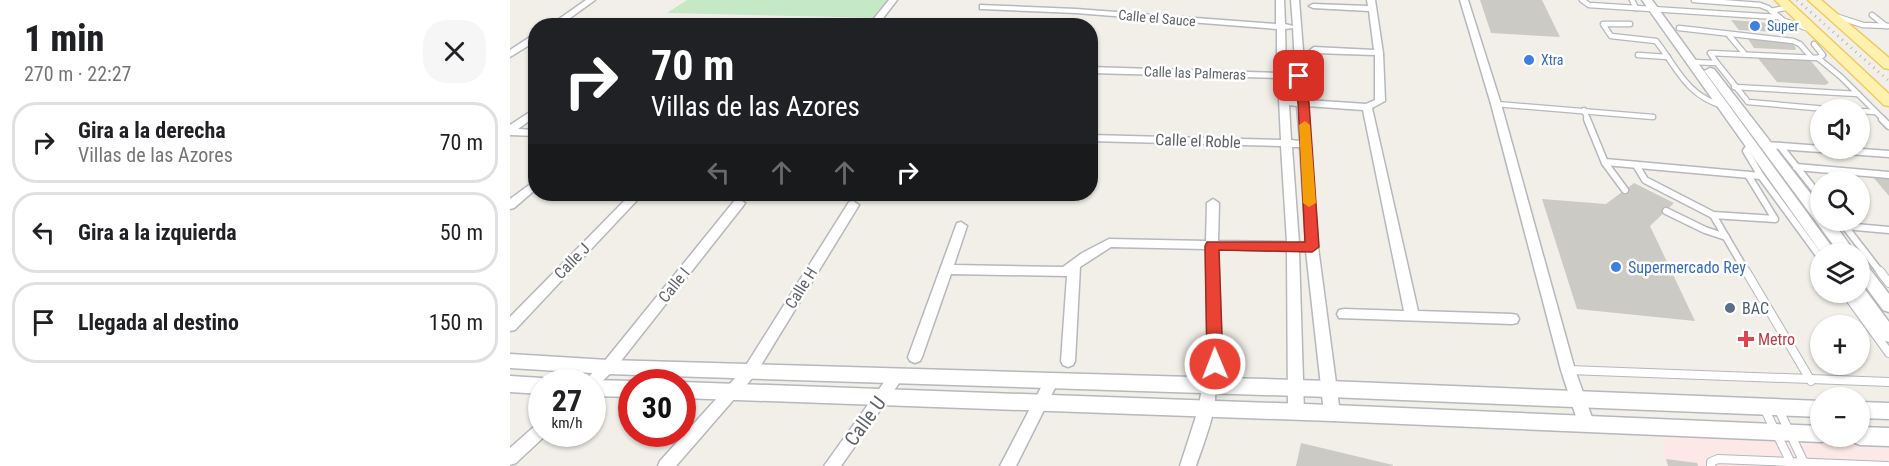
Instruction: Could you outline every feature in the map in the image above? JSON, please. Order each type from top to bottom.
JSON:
[{"type":"main road","points":[[1814,0],[1832,15],[1860,30],[1889,65]]},
{"type":"main road","points":[[1785,4],[1815,38],[1845,58],[1889,102]]},
{"type":"street","points":[[565,18],[591,0]]},
{"type":"street","points":[[879,18],[894,0]]},
{"type":"street","points":[[1281,0],[1285,144],[1293,247],[1296,412]]},
{"type":"street","points":[[1294,0],[1312,247],[1332,413]]},
{"type":"street","points":[[1464,0],[1496,104],[1568,370],[1586,423]]},
{"type":"street","points":[[1284,102],[1367,107],[1380,101],[1379,52],[1372,4],[1312,6]]},
{"type":"street","points":[[1652,6],[1679,28],[1810,203]]},
{"type":"street","points":[[1652,6],[1704,62],[1723,106],[1822,243]]},
{"type":"street","name":"Calle el Sauce","points":[[983,7],[1076,11],[1296,28]]},
{"type":"street","points":[[510,54],[528,42]]},
{"type":"street","points":[[1314,50],[1379,52]]},
{"type":"street","name":"Calle las Palmeras","points":[[1098,70],[1299,76]]},
{"type":"street","points":[[1367,107],[1412,316]]},
{"type":"street","points":[[510,131],[528,117]]},
{"type":"street","points":[[510,131],[528,132]]},
{"type":"street","name":"Calle el Roble","points":[[1098,138],[1306,144]]},
{"type":"street","points":[[510,205],[528,190]]},
{"type":"street","name":"Calle J","points":[[510,326],[630,201]]},
{"type":"street","points":[[1213,202],[1215,364]]},
{"type":"street","name":"Calle I","points":[[608,367],[739,203]]},
{"type":"street","name":"Calle H","points":[[666,466],[750,371],[853,205]]},
{"type":"street","points":[[915,357],[961,226]]},
{"type":"street","points":[[1831,231],[1841,243]]},
{"type":"street","points":[[946,269],[1066,273],[1086,256],[1109,243],[1312,247]]},
{"type":"street","points":[[1068,361],[1074,266]]},
{"type":"street","points":[[1870,282],[1889,308]]},
{"type":"street","points":[[1862,303],[1889,335]]},
{"type":"street","points":[[1344,314],[1512,319]]},
{"type":"street","points":[[510,361],[608,367],[1329,389],[1578,401],[1810,409]]},
{"type":"street","name":"Calle U","points":[[832,466],[897,375]]},
{"type":"street","points":[[1008,466],[1052,380]]},
{"type":"street","points":[[510,384],[528,385]]},
{"type":"street","points":[[1188,466],[1206,410],[1208,387]]},
{"type":"street","points":[[696,390],[1332,413],[1810,433]]},
{"type":"street","points":[[1870,410],[1889,411]]},
{"type":"street","points":[[1870,436],[1889,437]]},
{"type":"street","points":[[510,458],[528,442]]},
{"type":"lane","points":[[1582,0],[1589,5],[1652,6],[1698,12],[1777,17]]},
{"type":"lane","points":[[1632,0],[1652,6]]},
{"type":"lane","points":[[1698,12],[1693,0],[1732,1],[1760,5],[1815,38],[1823,55],[1818,58]]},
{"type":"lane","points":[[1771,11],[1785,4]]},
{"type":"lane","points":[[1872,15],[1888,27]]},
{"type":"lane","points":[[1630,24],[1604,24],[1611,36],[1656,41],[1695,96],[1710,104],[1723,106]]},
{"type":"lane","points":[[1860,30],[1888,27]]},
{"type":"lane","points":[[1679,28],[1797,42],[1811,57]]},
{"type":"lane","points":[[1728,34],[1744,53]]},
{"type":"lane","points":[[1810,108],[1754,104],[1743,100],[1734,87],[1704,62],[1712,52],[1818,58],[1889,126]]},
{"type":"lane","points":[[1638,55],[1668,57]]},
{"type":"lane","points":[[1831,69],[1845,58]]},
{"type":"lane","points":[[1734,87],[1858,94]]},
{"type":"lane","points":[[1496,104],[1653,117]]},
{"type":"lane","points":[[1584,110],[1605,162],[1617,182],[1625,190]]},
{"type":"lane","points":[[1870,112],[1875,112]]},
{"type":"lane","points":[[1810,243],[1761,176],[1746,151],[1750,144],[1889,154]]},
{"type":"lane","points":[[1780,146],[1810,184]]},
{"type":"lane","points":[[1605,162],[1761,176]]},
{"type":"lane","points":[[1636,165],[1645,180],[1713,215],[1775,219],[1748,175]]},
{"type":"lane","points":[[1796,167],[1889,175]]},
{"type":"lane","points":[[1666,211],[1705,230],[1726,237]]},
{"type":"lane","points":[[1713,215],[1811,381]]},
{"type":"lane","points":[[1870,228],[1889,230]]},
{"type":"lane","points":[[1848,231],[1889,283]]},
{"type":"lane","points":[[1862,303],[1889,353]]},
{"type":"lane","points":[[1866,303],[1889,308]]},
{"type":"lane","points":[[1568,370],[1811,381],[1889,382]]},
{"type":"lane","points":[[1771,407],[1783,432],[1805,465]]},
{"type":"lane","points":[[1771,407],[1783,432],[1792,464]]},
{"type":"lane","points":[[1711,466],[1711,462],[1718,459],[1805,465],[1887,466]]},
{"type":"shaded area","points":[[1671,436],[1810,442],[1810,447],[1889,446],[1889,466],[1667,466],[1662,439]]},
{"type":"green space","points":[[687,0],[898,0],[885,18],[667,13]]},
{"type":"building","points":[[1480,0],[1542,0],[1560,37],[1491,33]]},
{"type":"building","name":"Super","points":[[1731,20],[1770,23],[1779,32],[1739,30]]},
{"type":"building","points":[[1748,39],[1791,42],[1796,48],[1795,50],[1754,48]]},
{"type":"building","points":[[1757,57],[1811,61],[1829,83],[1825,85],[1777,82]]},
{"type":"building","points":[[1873,177],[1889,178],[1889,196]]},
{"type":"building","name":"Supermercado Rey","points":[[1634,183],[1674,203],[1650,226],[1695,321],[1577,309],[1542,199],[1606,204]]},
{"type":"building","points":[[1301,443],[1393,465],[1393,466],[1296,466]]},
{"type":"building","points":[[1666,459],[1697,463],[1698,466],[1668,466]]},
{"type":"railway","points":[[1797,0],[1889,81]]},
{"type":"slow traffic","points":[[1305,125],[1309,203]]},
{"type":"place","name":"Super","points":[[1755,26]]},
{"type":"place","name":"Xtra","points":[[1529,60]]},
{"type":"place","name":"Supermercado Rey","points":[[1616,267]]},
{"type":"place","name":"BAC","points":[[1730,308]]},
{"type":"place","name":"Metro","points":[[1746,339]]},
{"type":"route","points":[[1215,364],[1212,246],[1312,247],[1303,103],[1299,76]]}]
